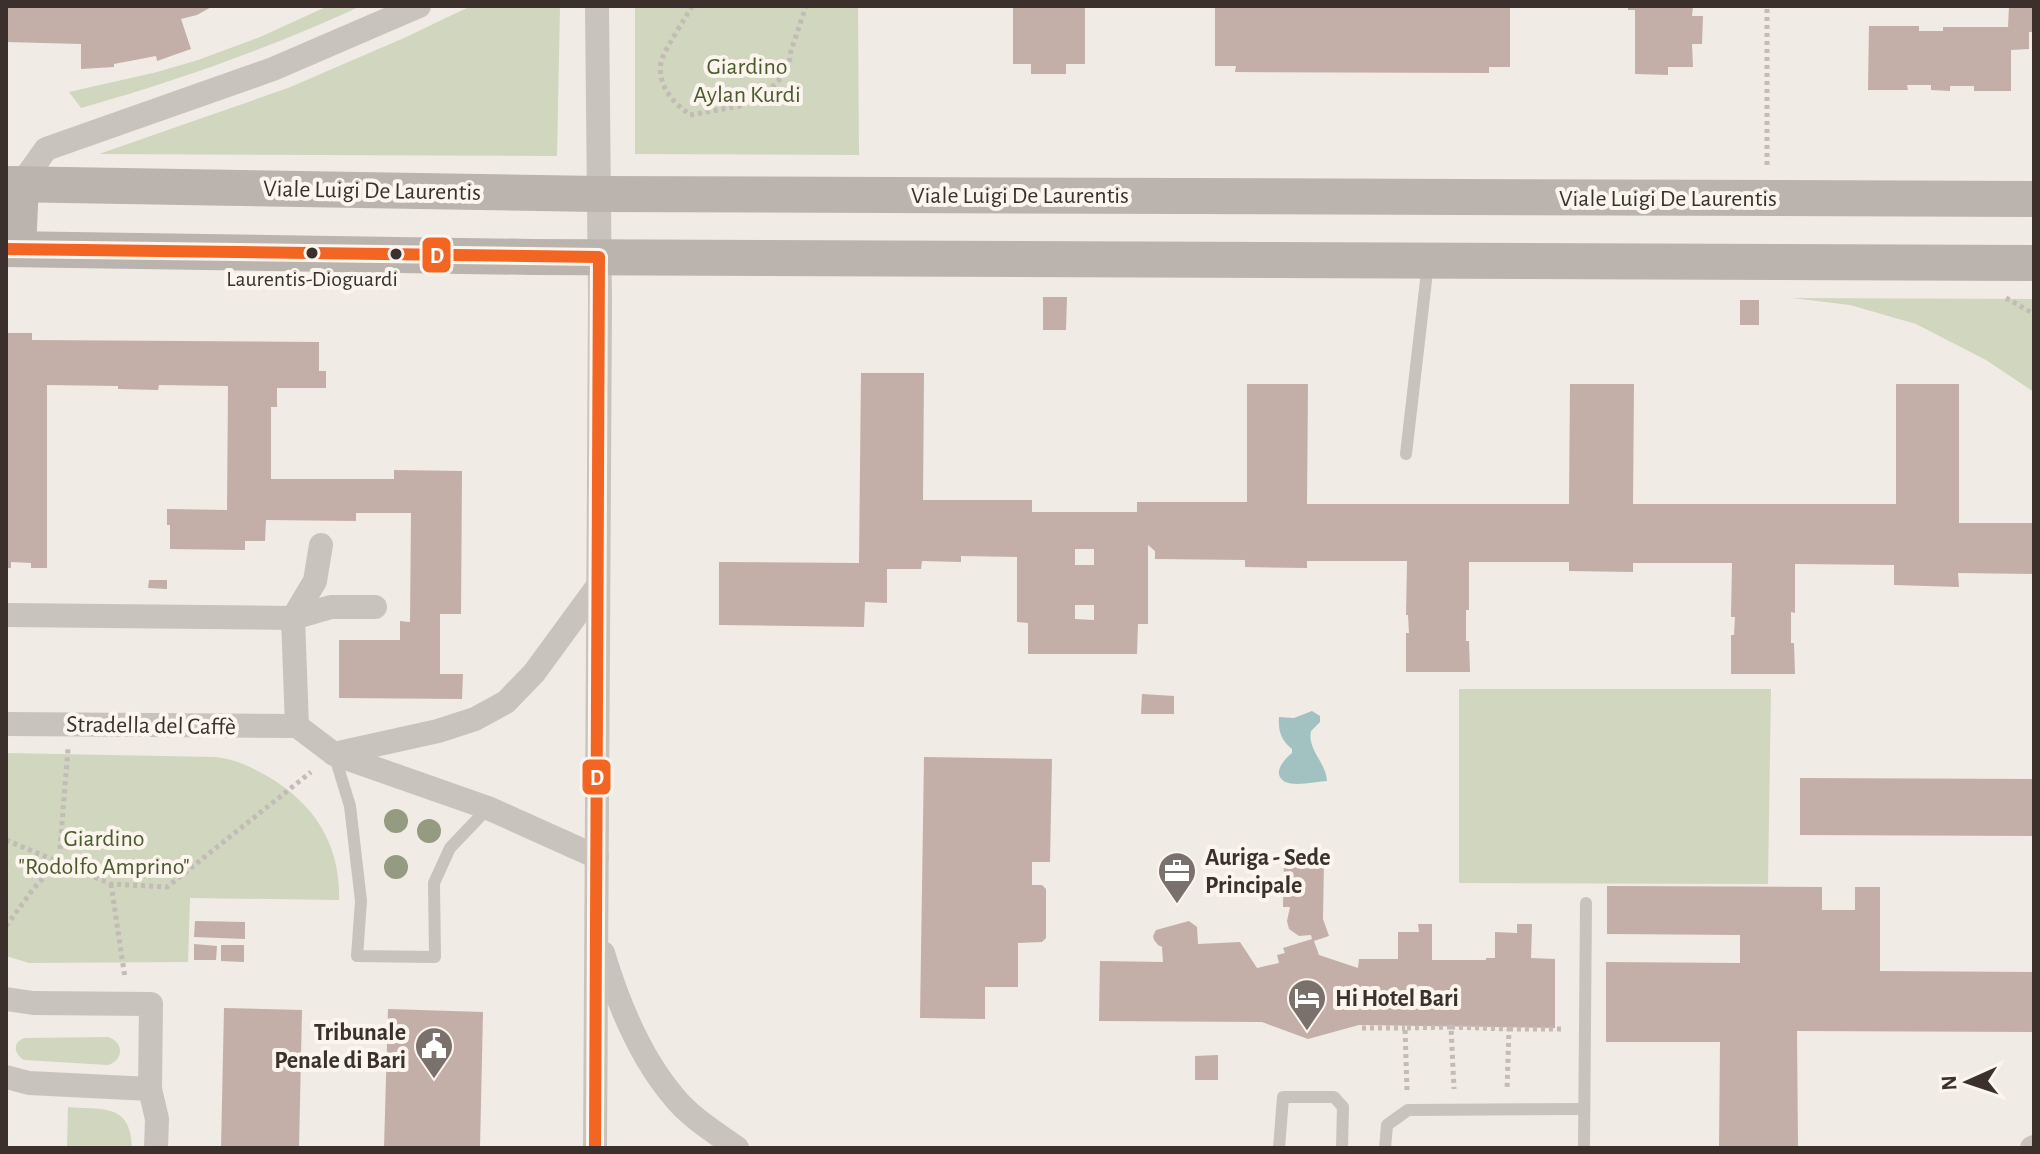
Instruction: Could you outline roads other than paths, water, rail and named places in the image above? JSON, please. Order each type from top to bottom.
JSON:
[{"type":"street","points":[[419,6],[273,69],[46,149],[13,184],[12,249],[599,257],[2034,263]]},
{"type":"street","points":[[595,1148],[599,257],[597,6]]},
{"type":"street","name":"Viale Luigi De Laurentis","points":[[13,184],[598,194],[2034,199]]},
{"type":"street","points":[[321,545],[315,581],[293,618],[297,726],[334,754],[488,808],[597,857]]},
{"type":"street","points":[[334,754],[438,731],[475,719],[506,702],[534,673],[597,587]]},
{"type":"street","points":[[6,615],[293,618],[331,607],[375,607]]},
{"type":"street","name":"Stradella del Caffè","points":[[6,724],[297,726]]},
{"type":"street","points":[[596,931],[607,968],[643,1052],[675,1099],[737,1148]]},
{"type":"street","points":[[6,999],[33,1003],[151,1004],[150,1089],[157,1119],[156,1148]]},
{"type":"street","points":[[6,1018],[33,1003]]},
{"type":"street","points":[[6,1077],[29,1083],[150,1089]]},
{"type":"lane","points":[[1406,454],[1428,260]]},
{"type":"lane","points":[[334,754],[350,806],[361,901],[357,956],[435,957],[434,883],[450,848],[488,808]]},
{"type":"lane","points":[[1584,1148],[1586,903]]},
{"type":"lane","points":[[1279,1148],[1283,1097],[1334,1097],[1343,1107],[1342,1148]]},
{"type":"lane","points":[[1385,1148],[1387,1125],[1408,1110],[1584,1109]]},
{"type":"water","points":[[1312,711],[1320,716],[1320,722],[1311,731],[1310,738],[1327,781],[1292,784],[1281,779],[1279,774],[1292,749],[1281,735],[1279,717],[1294,718]]},
{"type":"place","name":"Laurentis-Dioguardi","points":[[312,253]]},
{"type":"place","name":"Auriga - Sede Principale","points":[[1177,905]]},
{"type":"place","name":"Hi Hotel Bari","points":[[1307,1032]]},
{"type":"place","name":"Tribunale Penale di Bari","points":[[434,1080]]},
{"type":"park label","name":"Giardino Aylan Kurdi","points":[[747,80]]},
{"type":"park label","name":"Giardino \"Rodolfo Amprino\"","points":[[104,852]]}]
